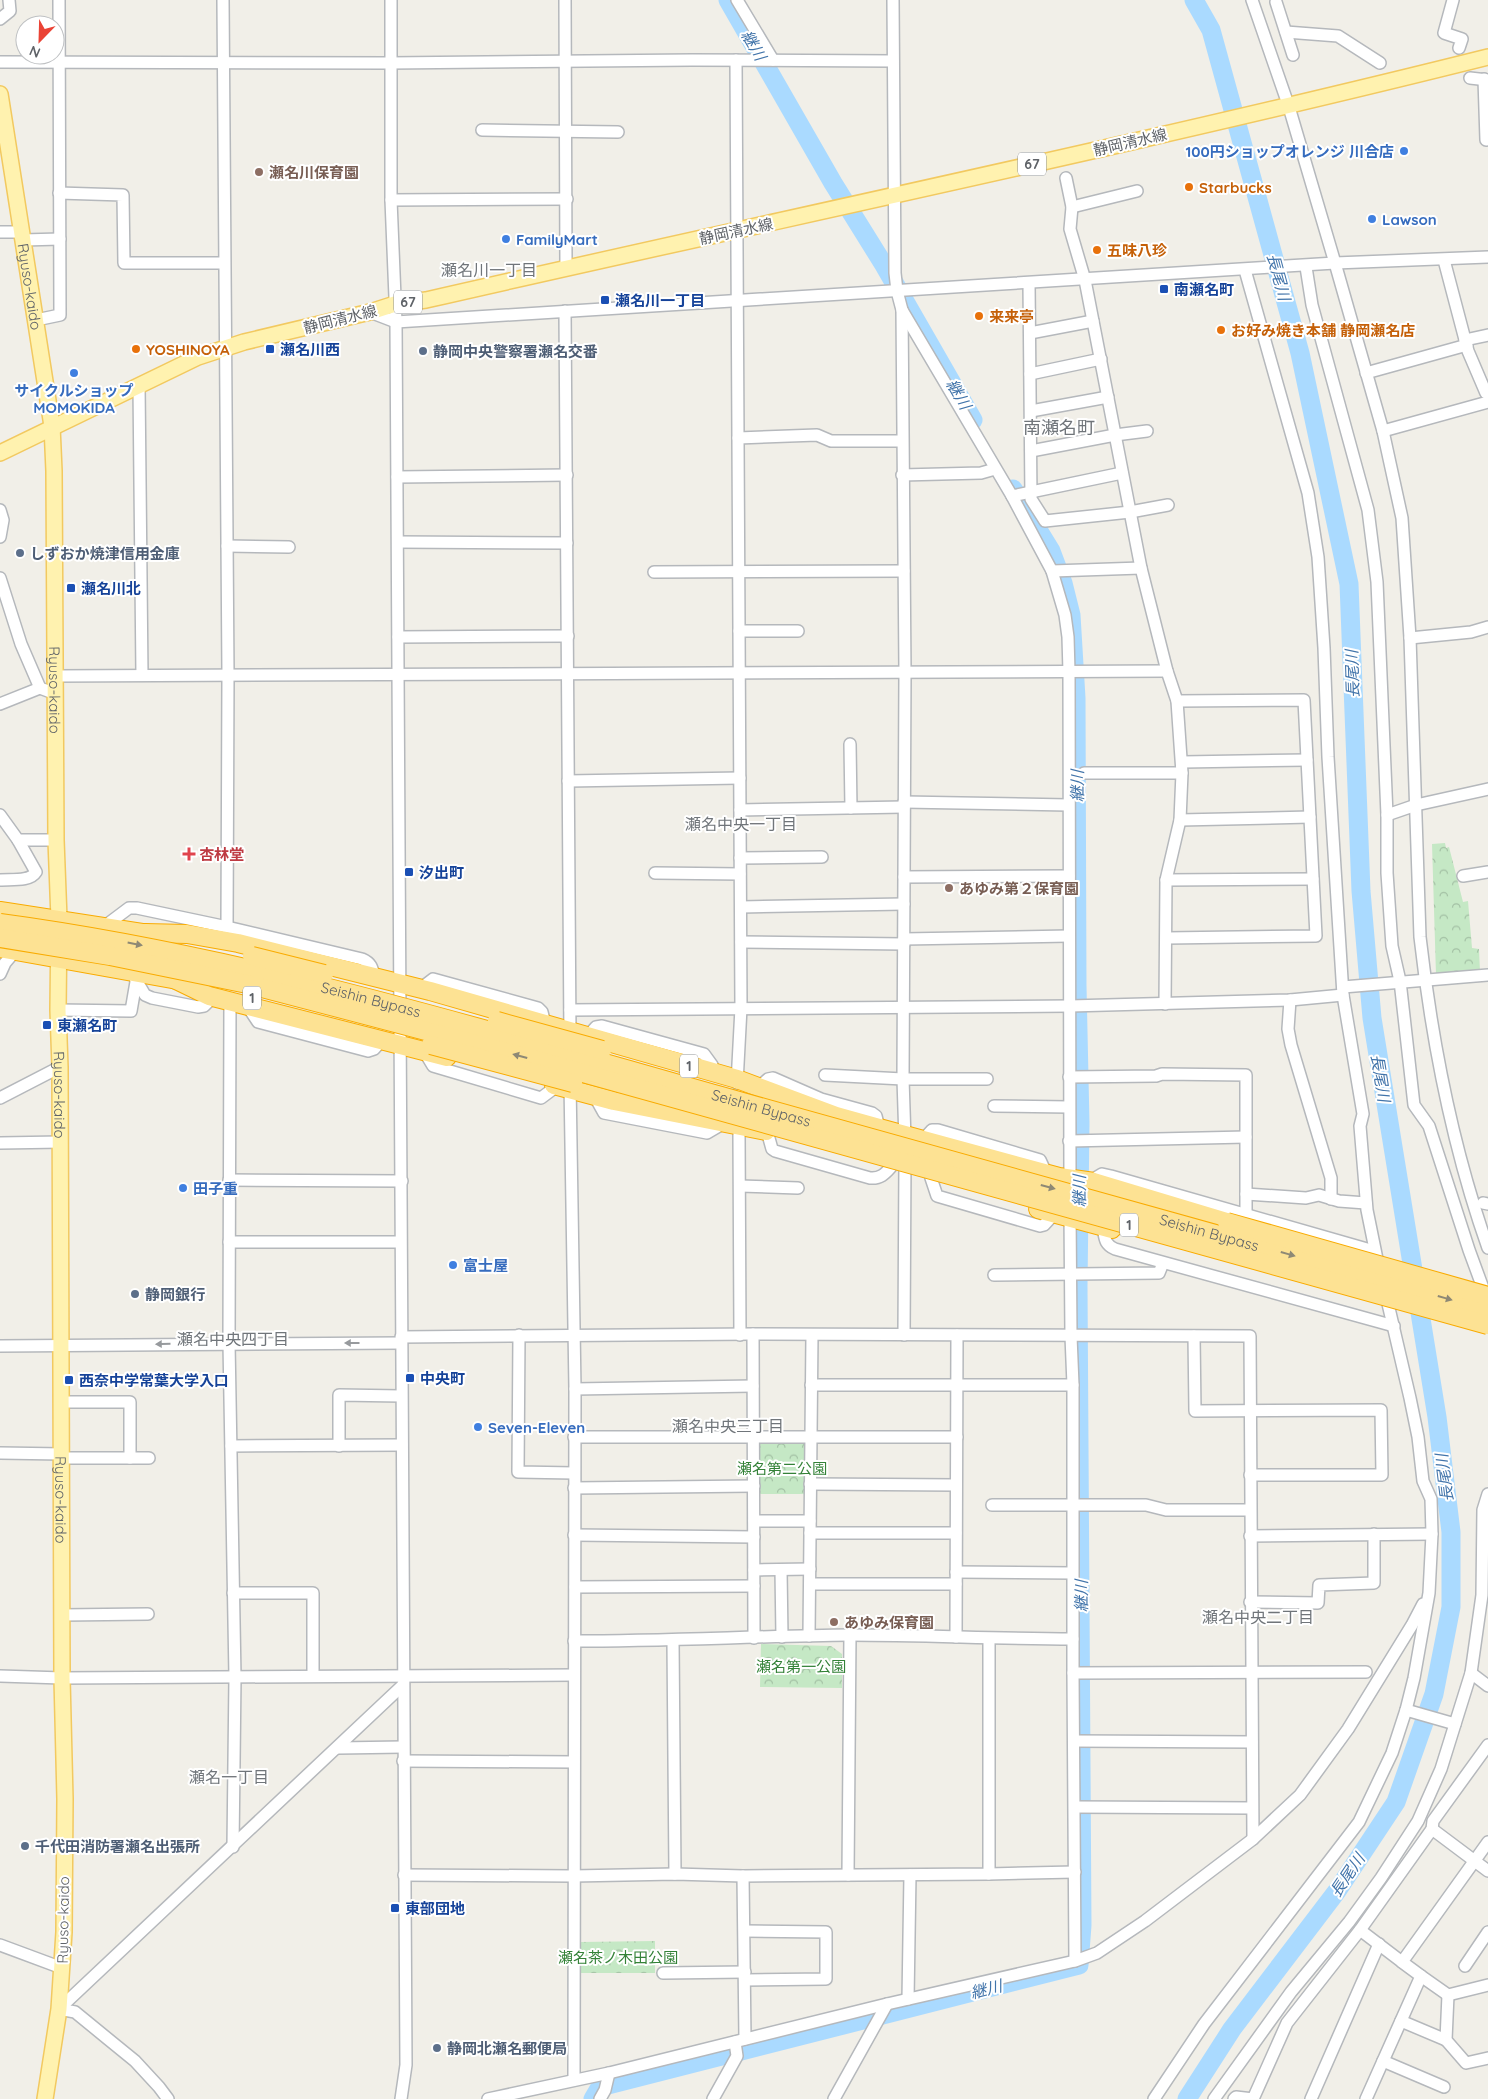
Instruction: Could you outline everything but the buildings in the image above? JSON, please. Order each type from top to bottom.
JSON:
[{"type":"highway","name":"1","points":[[0,911],[146,933],[187,934],[231,941],[374,976],[570,1030],[714,1073],[737,1083],[759,1087],[836,1116],[872,1132],[905,1135],[1070,1179],[1094,1182],[1488,1296]]},
{"type":"highway","name":"Seishin Bypass","points":[[0,923],[148,947],[256,970],[348,993],[872,1132],[1488,1310]]},
{"type":"highway","points":[[146,933],[252,956],[585,1045],[872,1132]]},
{"type":"highway","name":"Seishin Bypass","points":[[0,938],[110,956],[247,984],[540,1061],[768,1129],[1488,1325]]},
{"type":"highway","name":"1","points":[[4,959],[58,957],[135,976],[172,978],[631,1097],[768,1129],[898,1169],[1488,1337]]},
{"type":"highway","name":"1","points":[[172,978],[213,997],[230,1002],[563,1088],[724,1123],[768,1129]]},
{"type":"main road","name":"静岡清水線","points":[[0,453],[52,426],[198,357],[224,348],[370,312],[395,304],[426,300],[1259,114],[1488,57]]},
{"type":"main road","name":"Ryuso-kaido","points":[[0,94],[52,426],[54,471],[56,840],[60,919],[58,1010],[61,1142],[62,1678],[65,1799],[62,1968],[59,2009],[45,2099]]},
{"type":"street","points":[[0,19],[10,11],[9,0]]},
{"type":"street","points":[[59,0],[59,15]]},
{"type":"street","points":[[223,0],[224,348],[228,675],[227,927]]},
{"type":"street","points":[[391,0],[391,200],[396,322],[402,1181],[400,1242],[406,2065],[401,2099]]},
{"type":"street","points":[[565,0],[566,268]]},
{"type":"street","points":[[737,0],[773,60]]},
{"type":"street","points":[[893,0],[894,195],[897,291],[902,310],[905,672],[903,1007],[905,1135],[898,1169],[904,1335]]},
{"type":"street","points":[[1252,0],[1289,107],[1335,263],[1383,431],[1402,518],[1410,638],[1420,937],[1425,980],[1451,1121],[1476,1214],[1488,1248]]},
{"type":"street","points":[[1453,0],[1444,33],[1462,39],[1460,48]]},
{"type":"street","points":[[1277,1],[1293,55]]},
{"type":"street","points":[[1286,32],[1338,36],[1380,63]]},
{"type":"street","points":[[736,60],[741,942],[741,1008],[737,1083]]},
{"type":"street","points":[[65,62],[893,61]]},
{"type":"street","points":[[0,62],[15,62]]},
{"type":"street","points":[[36,320],[60,315],[58,65]]},
{"type":"street","points":[[1470,78],[1486,79],[1486,140]]},
{"type":"street","points":[[482,130],[566,133],[618,132]]},
{"type":"street","points":[[1066,178],[1072,207],[1070,228],[1086,280],[1141,568],[1166,671],[1177,701],[1183,768],[1180,820],[1166,880],[1165,1004]]},
{"type":"street","points":[[1072,207],[1137,191]]},
{"type":"street","points":[[59,193],[123,195],[124,263],[224,263]]},
{"type":"street","points":[[391,200],[567,199]]},
{"type":"street","points":[[0,232],[60,239]]},
{"type":"street","points":[[370,312],[396,322],[1303,267],[1335,263],[1488,257]]},
{"type":"street","points":[[1383,431],[1487,397],[1466,342],[1444,260]]},
{"type":"street","points":[[1303,267],[1368,510],[1377,582],[1387,815],[1387,874],[1392,946],[1399,981],[1414,1105],[1429,1126],[1469,1250],[1488,1300]]},
{"type":"street","points":[[1154,2099],[1204,2024],[1359,1822],[1392,1752],[1406,1710],[1414,1678],[1429,1593],[1432,1534],[1431,1499],[1423,1481],[1418,1437],[1394,1326],[1374,1251],[1366,1204],[1360,1126],[1363,1114],[1344,990],[1328,757],[1318,557],[1308,493],[1248,270]]},
{"type":"street","points":[[1029,284],[1031,499],[1045,521],[1130,512],[1168,505]]},
{"type":"street","points":[[902,310],[1012,496],[1052,571],[1065,615],[1068,637],[1070,1179],[1063,1216],[1070,1275],[1074,1385],[1072,1673],[1075,1807],[1075,1961]]},
{"type":"street","points":[[565,311],[570,1030],[563,1088],[575,1389],[574,2080]]},
{"type":"street","points":[[1030,333],[1093,321]]},
{"type":"street","points":[[1366,373],[1488,334]]},
{"type":"street","points":[[1030,374],[1100,359]]},
{"type":"street","points":[[139,385],[142,675]]},
{"type":"street","points":[[1030,411],[1108,397]]},
{"type":"street","points":[[1031,451],[1147,431]]},
{"type":"street","points":[[738,438],[817,435],[831,441],[902,441]]},
{"type":"street","points":[[902,475],[982,473],[995,469]]},
{"type":"street","points":[[1012,496],[1122,473]]},
{"type":"street","points":[[397,477],[567,475]]},
{"type":"street","points":[[0,510],[3,520],[0,537]]},
{"type":"street","points":[[398,542],[567,543]]},
{"type":"street","points":[[227,546],[290,547]]},
{"type":"street","points":[[1052,571],[1141,568]]},
{"type":"street","points":[[654,572],[904,571]]},
{"type":"street","points":[[0,578],[21,644],[40,688]]},
{"type":"street","points":[[1410,638],[1471,632],[1488,627]]},
{"type":"street","points":[[739,631],[798,631]]},
{"type":"street","points":[[398,638],[568,636]]},
{"type":"street","points":[[56,676],[1166,671]]},
{"type":"street","points":[[0,704],[40,688],[56,694]]},
{"type":"street","points":[[1167,938],[1316,936],[1304,700],[1177,701]]},
{"type":"street","points":[[850,744],[851,808]]},
{"type":"street","points":[[1084,773],[1308,760]]},
{"type":"street","points":[[568,781],[740,778]]},
{"type":"street","points":[[1387,815],[1416,805],[1488,789]]},
{"type":"street","points":[[740,810],[904,805],[1068,806]]},
{"type":"street","points":[[0,814],[18,840],[36,872],[34,876],[28,878],[0,880]]},
{"type":"street","points":[[1180,820],[1310,818]]},
{"type":"street","points":[[18,840],[56,840]]},
{"type":"street","points":[[740,858],[822,857]]},
{"type":"street","points":[[1463,876],[1488,872]]},
{"type":"street","points":[[655,873],[740,874]]},
{"type":"street","points":[[904,876],[1069,876]]},
{"type":"street","points":[[1166,880],[1313,879]]},
{"type":"street","points":[[740,907],[904,904]]},
{"type":"street","points":[[105,926],[129,908],[137,908],[227,927],[369,962],[374,976]]},
{"type":"street","points":[[741,942],[904,941],[1069,936]]},
{"type":"street","points":[[135,976],[145,995],[152,998],[198,1008],[204,1006],[213,997]]},
{"type":"street","points":[[58,1010],[131,1011],[135,976]]},
{"type":"street","points":[[570,1010],[1070,1006],[1290,1000],[1399,981],[1488,976]]},
{"type":"street","points":[[1290,1000],[1288,1029],[1291,1045],[1331,1178],[1331,1199]]},
{"type":"street","points":[[230,1002],[229,1344],[234,1677],[232,1847]]},
{"type":"street","points":[[0,1098],[60,1068]]},
{"type":"street","points":[[1069,1077],[1156,1076],[1162,1074],[1246,1075],[1246,1215]]},
{"type":"street","points":[[825,1075],[903,1079],[987,1080]]},
{"type":"street","points":[[994,1106],[1069,1107]]},
{"type":"street","points":[[739,1134],[740,1335]]},
{"type":"street","points":[[1069,1141],[1246,1137]]},
{"type":"street","points":[[0,1143],[61,1142]]},
{"type":"street","points":[[1094,1182],[1102,1174],[1374,1251]]},
{"type":"street","points":[[229,1180],[402,1181]]},
{"type":"street","points":[[740,1186],[798,1188]]},
{"type":"street","points":[[1246,1194],[1306,1198],[1319,1195],[1331,1199],[1366,1204]]},
{"type":"street","points":[[1104,1227],[1105,1241],[1108,1246],[1163,1263],[1394,1326]]},
{"type":"street","points":[[229,1242],[400,1242]]},
{"type":"street","points":[[994,1275],[1159,1273],[1163,1263]]},
{"type":"street","points":[[0,1346],[229,1344],[519,1336],[753,1334],[1250,1336],[1250,1602],[1253,1839]]},
{"type":"street","points":[[753,1334],[754,1638]]},
{"type":"street","points":[[810,1636],[812,1335]]},
{"type":"street","points":[[956,1637],[957,1335]]},
{"type":"street","points":[[519,1336],[518,1472],[574,1473]]},
{"type":"street","points":[[1194,1336],[1195,1411],[1381,1410],[1382,1475],[1250,1475]]},
{"type":"street","points":[[811,1385],[1074,1385]]},
{"type":"street","points":[[575,1389],[753,1386]]},
{"type":"street","points":[[339,1446],[339,1395],[401,1396]]},
{"type":"street","points":[[62,1402],[130,1402],[130,1458]]},
{"type":"street","points":[[574,1437],[956,1437]]},
{"type":"street","points":[[231,1446],[402,1445]]},
{"type":"street","points":[[0,1453],[149,1458]]},
{"type":"street","points":[[810,1484],[956,1485]]},
{"type":"street","points":[[574,1488],[754,1486]]},
{"type":"street","points":[[1214,2099],[1291,1992],[1375,1886],[1418,1821],[1440,1769],[1471,1673],[1482,1595],[1483,1510],[1488,1494]]},
{"type":"street","points":[[992,1506],[1146,1505],[1166,1510],[1250,1510]]},
{"type":"street","points":[[754,1521],[810,1527],[956,1533]]},
{"type":"street","points":[[1250,1602],[1318,1603],[1320,1585],[1374,1583],[1374,1534]]},
{"type":"street","points":[[1250,1536],[1432,1534]]},
{"type":"street","points":[[574,1535],[754,1538]]},
{"type":"street","points":[[754,1570],[810,1569]]},
{"type":"street","points":[[782,1570],[782,1637]]},
{"type":"street","points":[[810,1584],[1072,1573]]},
{"type":"street","points":[[575,1587],[754,1586]]},
{"type":"street","points":[[233,1593],[313,1593],[313,1675]]},
{"type":"street","points":[[488,2099],[609,2073],[887,2004],[1075,1961],[1097,1953],[1145,1921],[1253,1839],[1300,1795],[1348,1729],[1412,1625],[1429,1593]]},
{"type":"street","points":[[63,1615],[148,1614]]},
{"type":"street","points":[[574,1641],[673,1641],[850,1635],[989,1639],[1073,1639]]},
{"type":"street","points":[[848,1875],[850,1635]]},
{"type":"street","points":[[989,1639],[989,1874]]},
{"type":"street","points":[[673,1641],[675,1874]]},
{"type":"street","points":[[1072,1673],[1366,1672]]},
{"type":"street","points":[[1471,1673],[1488,1686]]},
{"type":"street","points":[[0,1676],[62,1678],[313,1675],[403,1680],[574,1675]]},
{"type":"street","points":[[59,2009],[338,1748],[403,1680]]},
{"type":"street","points":[[1406,1710],[1455,1724]]},
{"type":"street","points":[[1074,1741],[1252,1742]]},
{"type":"street","points":[[1234,2099],[1236,2097],[1253,2099],[1287,2023],[1360,1930],[1432,1829],[1434,1821],[1488,1745]]},
{"type":"street","points":[[338,1748],[403,1747]]},
{"type":"street","points":[[403,1761],[574,1762]]},
{"type":"street","points":[[1075,1807],[1252,1808]]},
{"type":"street","points":[[1432,1829],[1488,1871]]},
{"type":"street","points":[[1402,1962],[1488,1842]]},
{"type":"street","points":[[404,1875],[574,1876],[675,1874],[743,1876],[1075,1872]]},
{"type":"street","points":[[908,1999],[910,1875]]},
{"type":"street","points":[[713,2099],[737,2056],[740,2041],[745,1976],[743,1876]]},
{"type":"street","points":[[1360,1930],[1448,1995],[1488,1985]]},
{"type":"street","points":[[663,1973],[826,1979],[826,1932],[745,1931]]},
{"type":"street","points":[[1465,1966],[1488,1932]]},
{"type":"street","points":[[1311,2099],[1379,1944]]},
{"type":"street","points":[[0,1945],[62,1968]]},
{"type":"street","points":[[1366,2099],[1421,1976]]},
{"type":"street","points":[[1446,2040],[1448,1995]]},
{"type":"street","points":[[834,2099],[887,2004]]},
{"type":"street","points":[[59,2009],[75,2012],[122,2050],[148,2074],[168,2099]]},
{"type":"street","points":[[1401,2021],[1446,2040],[1466,2062],[1488,2058]]},
{"type":"street","points":[[1383,2061],[1444,2087]]},
{"type":"street","points":[[600,2099],[605,2090],[609,2073]]},
{"type":"green space","points":[[1445,843],[1446,848],[1449,847],[1463,902],[1468,901],[1472,948],[1479,949],[1480,972],[1436,975],[1432,844]]},
{"type":"green space","name":"瀬名第二公園","points":[[761,1441],[801,1441],[806,1445],[805,1494],[759,1494],[758,1445]]},
{"type":"green space","name":"瀬名第一公園","points":[[761,1644],[831,1646],[842,1654],[842,1688],[760,1687]]},
{"type":"green space","name":"瀬名茶ノ木田公園","points":[[655,1941],[655,1973],[580,1973],[580,1942]]},
{"type":"waterway","name":"継川","points":[[728,0],[833,183],[884,265],[973,420]]},
{"type":"waterway","name":"長尾川","points":[[1187,2099],[1232,2029],[1337,1891],[1396,1802],[1434,1694],[1451,1607],[1451,1532],[1437,1417],[1372,1018],[1361,891],[1349,584],[1300,353],[1211,30],[1194,0]]},
{"type":"waterway","name":"継川","points":[[593,2099],[600,2087],[1079,1965],[1082,1925],[1078,1286],[1080,1123],[1077,986],[1076,698],[1071,615],[1063,583],[1051,551],[1013,489]]},
{"type":"place","name":"100円ショップオレンジ 川合店","points":[[1404,151]]},
{"type":"place","name":"瀬名川保育園","points":[[259,172]]},
{"type":"place","name":"Starbucks","points":[[1189,187]]},
{"type":"place","name":"Lawson","points":[[1372,219]]},
{"type":"place","name":"FamilyMart","points":[[506,239]]},
{"type":"place","name":"五味八珍","points":[[1097,250]]},
{"type":"place","name":"南瀬名町","points":[[1164,289]]},
{"type":"place","name":"瀬名川一丁目","points":[[605,300]]},
{"type":"place","name":"来来亭","points":[[979,316]]},
{"type":"place","name":"お好み焼き本舗 静岡瀬名店","points":[[1221,330]]},
{"type":"place","name":"YOSHINOYA","points":[[136,349]]},
{"type":"place","name":"瀬名川西","points":[[270,349]]},
{"type":"place","name":"静岡中央警察署瀬名交番","points":[[423,351]]},
{"type":"place","name":"サイクルショップ MOMOKIDA","points":[[74,373]]},
{"type":"place","name":"しずおか焼津信用金庫","points":[[20,553]]},
{"type":"place","name":"瀬名川北","points":[[71,588]]},
{"type":"place","name":"杏林堂","points":[[189,854]]},
{"type":"place","name":"汐出町","points":[[409,872]]},
{"type":"place","name":"あゆみ第２保育園","points":[[949,888]]},
{"type":"place","name":"東瀬名町","points":[[47,1025]]},
{"type":"place","name":"田子重","points":[[183,1188]]},
{"type":"place","name":"富士屋","points":[[453,1265]]},
{"type":"place","name":"静岡銀行","points":[[135,1294]]},
{"type":"place","name":"中央町","points":[[410,1378]]},
{"type":"place","name":"西奈中学常葉大学入口","points":[[69,1380]]},
{"type":"place","name":"Seven-Eleven","points":[[478,1427]]},
{"type":"place","name":"あゆみ保育園","points":[[834,1622]]},
{"type":"place","name":"千代田消防署瀬名出張所","points":[[25,1846]]},
{"type":"place","name":"東部団地","points":[[395,1908]]},
{"type":"place","name":"静岡北瀬名郵便局","points":[[437,2048]]},
{"type":"district","name":"瀬名川一丁目","points":[[489,270]]},
{"type":"district","name":"南瀬名町","points":[[1059,427]]},
{"type":"district","name":"瀬名中央一丁目","points":[[741,824]]},
{"type":"district","name":"瀬名中央四丁目","points":[[233,1339]]},
{"type":"district","name":"瀬名中央三丁目","points":[[728,1426]]},
{"type":"district","name":"瀬名中央二丁目","points":[[1258,1617]]},
{"type":"district","name":"瀬名一丁目","points":[[229,1777]]}]
